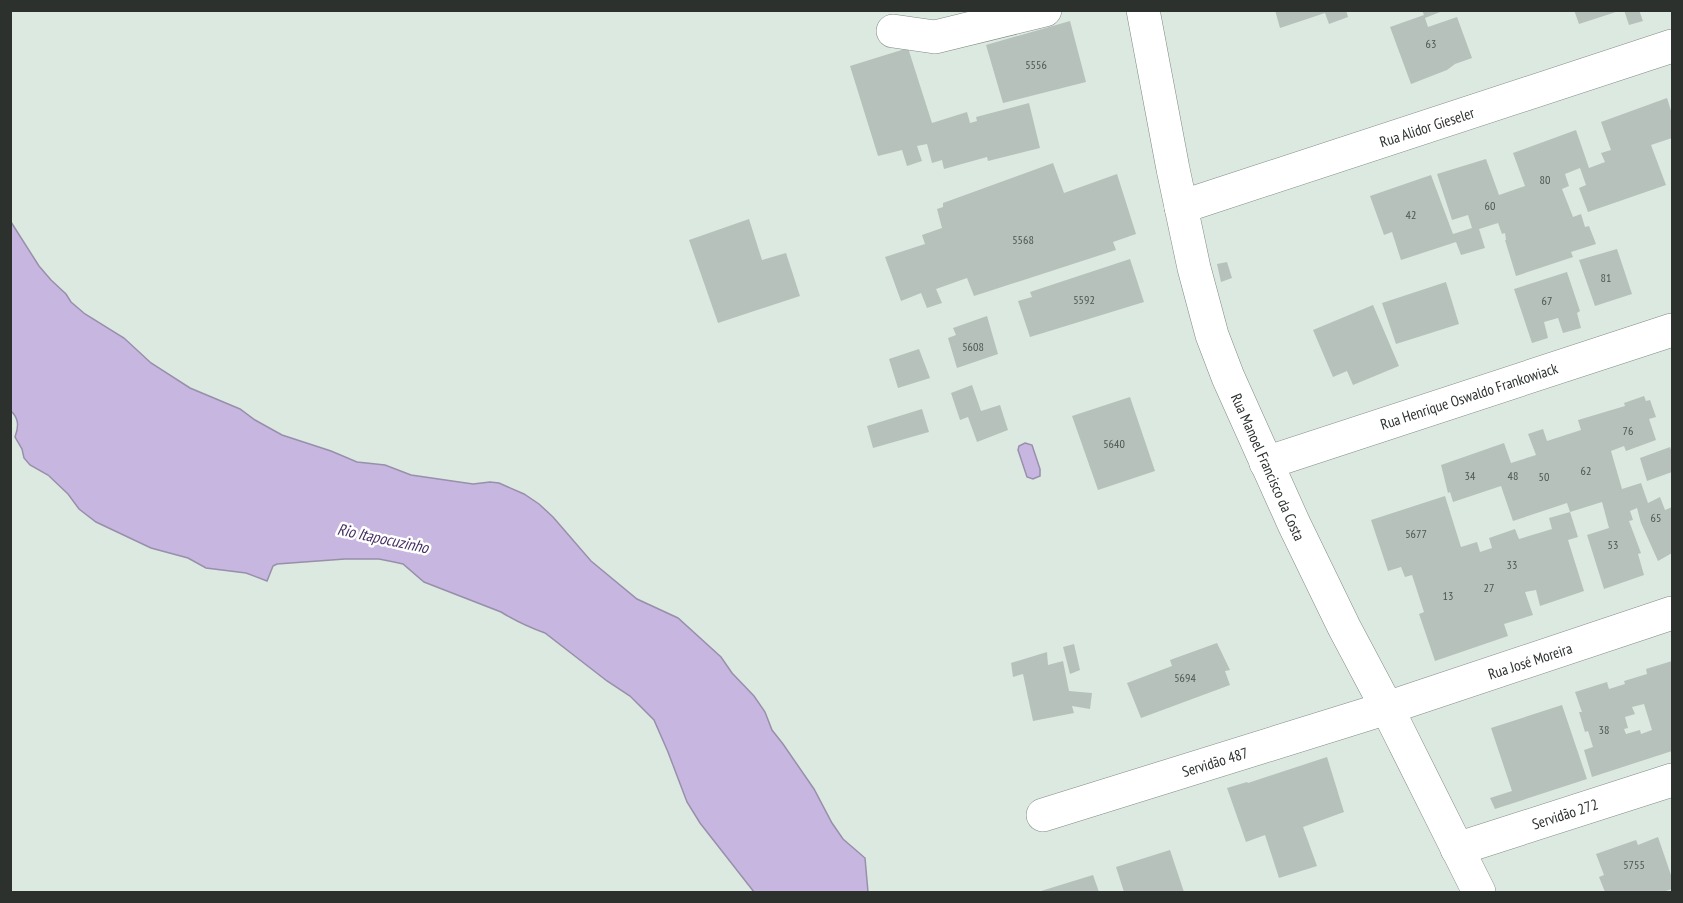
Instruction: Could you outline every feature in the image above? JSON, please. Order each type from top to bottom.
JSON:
[{"type":"street","points":[[893,31],[935,37],[1045,10]]},
{"type":"street","name":"Rua Manoel Francisco da Costa","points":[[1143,10],[1194,268],[1212,334],[1228,377],[1344,627],[1479,892]]},
{"type":"street","name":"Rua Alidor Gieseler","points":[[1181,207],[1672,46]]},
{"type":"street","name":"Rua Henrique Oswaldo Frankowiack","points":[[1266,463],[1672,330]]},
{"type":"street","name":"Rua José Moreira","points":[[1387,708],[1672,614]]},
{"type":"street","name":"Servidão 487","points":[[1043,815],[1387,708]]},
{"type":"street","name":"Servidão 272","points":[[1457,849],[1672,780]]},
{"type":"water","name":"Rio Itapocuzinho","points":[[11,222],[39,266],[71,302],[85,314],[124,338],[151,363],[190,388],[240,409],[282,435],[357,462],[385,465],[411,475],[473,484],[499,483],[524,494],[539,504],[591,561],[637,599],[678,618],[721,657],[765,712],[772,730],[814,789],[843,839],[865,858],[868,892],[754,892],[700,823],[687,802],[654,720],[630,696],[545,633],[501,612],[424,582],[403,564],[379,559],[345,559],[277,564],[273,566],[267,581],[246,573],[206,568],[188,558],[151,548],[96,522],[79,509],[68,494],[48,475],[30,465],[24,458],[15,437],[17,422],[10,410]]},
{"type":"water","points":[[1025,443],[1032,445],[1040,469],[1040,476],[1033,479],[1027,477],[1018,450],[1019,446]]},
{"type":"building","points":[[1275,10],[1346,10],[1348,17],[1329,24],[1325,13],[1280,28]]},
{"type":"building","points":[[1422,10],[1445,10],[1425,18],[1428,27],[1457,17],[1472,58],[1411,84],[1390,27],[1424,15]]},
{"type":"building","points":[[1574,10],[1619,10],[1619,11],[1579,24]]},
{"type":"building","points":[[1624,10],[1639,10],[1643,21],[1629,25]]},
{"type":"building","points":[[1070,21],[1086,82],[1003,103],[986,45]]},
{"type":"building","points":[[908,48],[932,123],[967,112],[970,123],[977,121],[976,117],[1029,103],[1040,148],[988,161],[987,157],[944,169],[942,160],[932,163],[927,144],[917,146],[922,161],[907,166],[902,150],[878,156],[850,66]]},
{"type":"building","points":[[1667,98],[1672,114],[1672,138],[1651,145],[1666,185],[1588,212],[1579,188],[1586,185],[1580,168],[1565,174],[1569,186],[1562,189],[1573,217],[1581,214],[1585,227],[1589,226],[1596,244],[1571,252],[1573,257],[1516,276],[1505,233],[1502,234],[1498,223],[1479,229],[1485,248],[1461,255],[1456,242],[1401,260],[1392,232],[1384,235],[1370,196],[1431,175],[1453,234],[1472,228],[1468,215],[1452,220],[1437,174],[1486,159],[1499,195],[1525,186],[1513,153],[1576,130],[1589,168],[1605,162],[1601,153],[1611,150],[1601,122]]},
{"type":"building","points":[[1053,163],[1064,193],[1117,174],[1136,234],[1113,242],[1116,250],[974,296],[967,278],[936,289],[942,303],[927,308],[921,293],[901,301],[885,257],[925,244],[922,235],[942,228],[937,209],[943,207],[943,203]]},
{"type":"building","points":[[749,219],[762,260],[786,253],[800,296],[718,323],[689,240]]},
{"type":"building","points":[[1617,249],[1632,294],[1595,306],[1579,260]]},
{"type":"building","points":[[1130,259],[1144,302],[1030,337],[1018,301],[1032,297],[1030,292]]},
{"type":"building","points":[[1227,262],[1232,278],[1221,282],[1217,264]]},
{"type":"building","points":[[1567,272],[1580,311],[1577,313],[1581,328],[1563,333],[1558,318],[1544,322],[1548,338],[1532,343],[1514,289]]},
{"type":"building","points":[[1446,282],[1459,324],[1396,344],[1382,303]]},
{"type":"building","points":[[1373,305],[1399,366],[1353,385],[1347,371],[1333,377],[1313,330]]},
{"type":"building","points":[[987,316],[998,354],[957,368],[948,338],[956,335],[953,328]]},
{"type":"building","points":[[919,349],[930,378],[898,388],[889,359]]},
{"type":"building","points":[[972,385],[981,411],[1000,405],[1008,430],[977,442],[968,417],[960,420],[951,393]]},
{"type":"building","points":[[1644,396],[1646,401],[1650,400],[1656,417],[1649,419],[1656,440],[1626,451],[1624,446],[1611,451],[1622,489],[1641,483],[1648,503],[1660,497],[1665,510],[1672,507],[1672,553],[1658,561],[1641,523],[1637,508],[1630,511],[1633,520],[1629,521],[1641,553],[1638,554],[1644,575],[1604,589],[1587,535],[1609,528],[1602,502],[1570,512],[1567,503],[1513,521],[1501,486],[1453,502],[1450,492],[1448,493],[1441,465],[1504,443],[1511,463],[1536,455],[1528,434],[1543,429],[1547,441],[1581,430],[1578,420],[1625,406],[1624,403]]},
{"type":"building","points":[[1130,397],[1155,471],[1098,490],[1072,416]]},
{"type":"building","points":[[922,409],[929,432],[873,448],[867,426]]},
{"type":"building","points":[[1670,447],[1672,472],[1647,481],[1640,458]]},
{"type":"building","points":[[1445,496],[1461,547],[1477,542],[1480,552],[1492,548],[1489,538],[1515,529],[1519,539],[1552,529],[1549,518],[1570,512],[1578,537],[1568,540],[1584,591],[1540,606],[1536,590],[1525,592],[1533,615],[1504,624],[1508,636],[1435,661],[1419,614],[1424,612],[1412,575],[1405,577],[1401,567],[1388,571],[1371,520]]},
{"type":"building","points":[[1217,643],[1230,670],[1225,671],[1230,685],[1141,718],[1127,683],[1172,666],[1170,660]]},
{"type":"building","points":[[1074,644],[1080,670],[1070,674],[1063,647]]},
{"type":"building","points":[[1047,652],[1048,665],[1063,661],[1069,691],[1092,693],[1090,709],[1072,706],[1074,713],[1033,721],[1023,674],[1013,677],[1011,663]]},
{"type":"building","points":[[1672,661],[1672,751],[1592,777],[1584,750],[1593,747],[1588,731],[1585,732],[1579,712],[1582,712],[1575,692],[1607,682],[1609,689],[1625,684],[1624,681],[1647,674],[1646,669]],"holes":[[[1644,704],[1652,730],[1641,734],[1640,730],[1626,734],[1624,729],[1628,728],[1625,717],[1635,714],[1632,707]]]},
{"type":"building","points":[[1562,705],[1587,779],[1495,809],[1490,798],[1512,791],[1491,728]]},
{"type":"building","points":[[1327,757],[1344,812],[1303,827],[1317,866],[1279,878],[1265,835],[1246,842],[1227,788]]},
{"type":"building","points":[[1658,837],[1672,878],[1672,889],[1663,892],[1605,892],[1599,877],[1604,875],[1596,854],[1636,840],[1638,845]]},
{"type":"building","points":[[1170,850],[1184,892],[1124,892],[1116,867]]},
{"type":"building","points":[[1093,875],[1099,892],[1041,892],[1041,891]]}]
